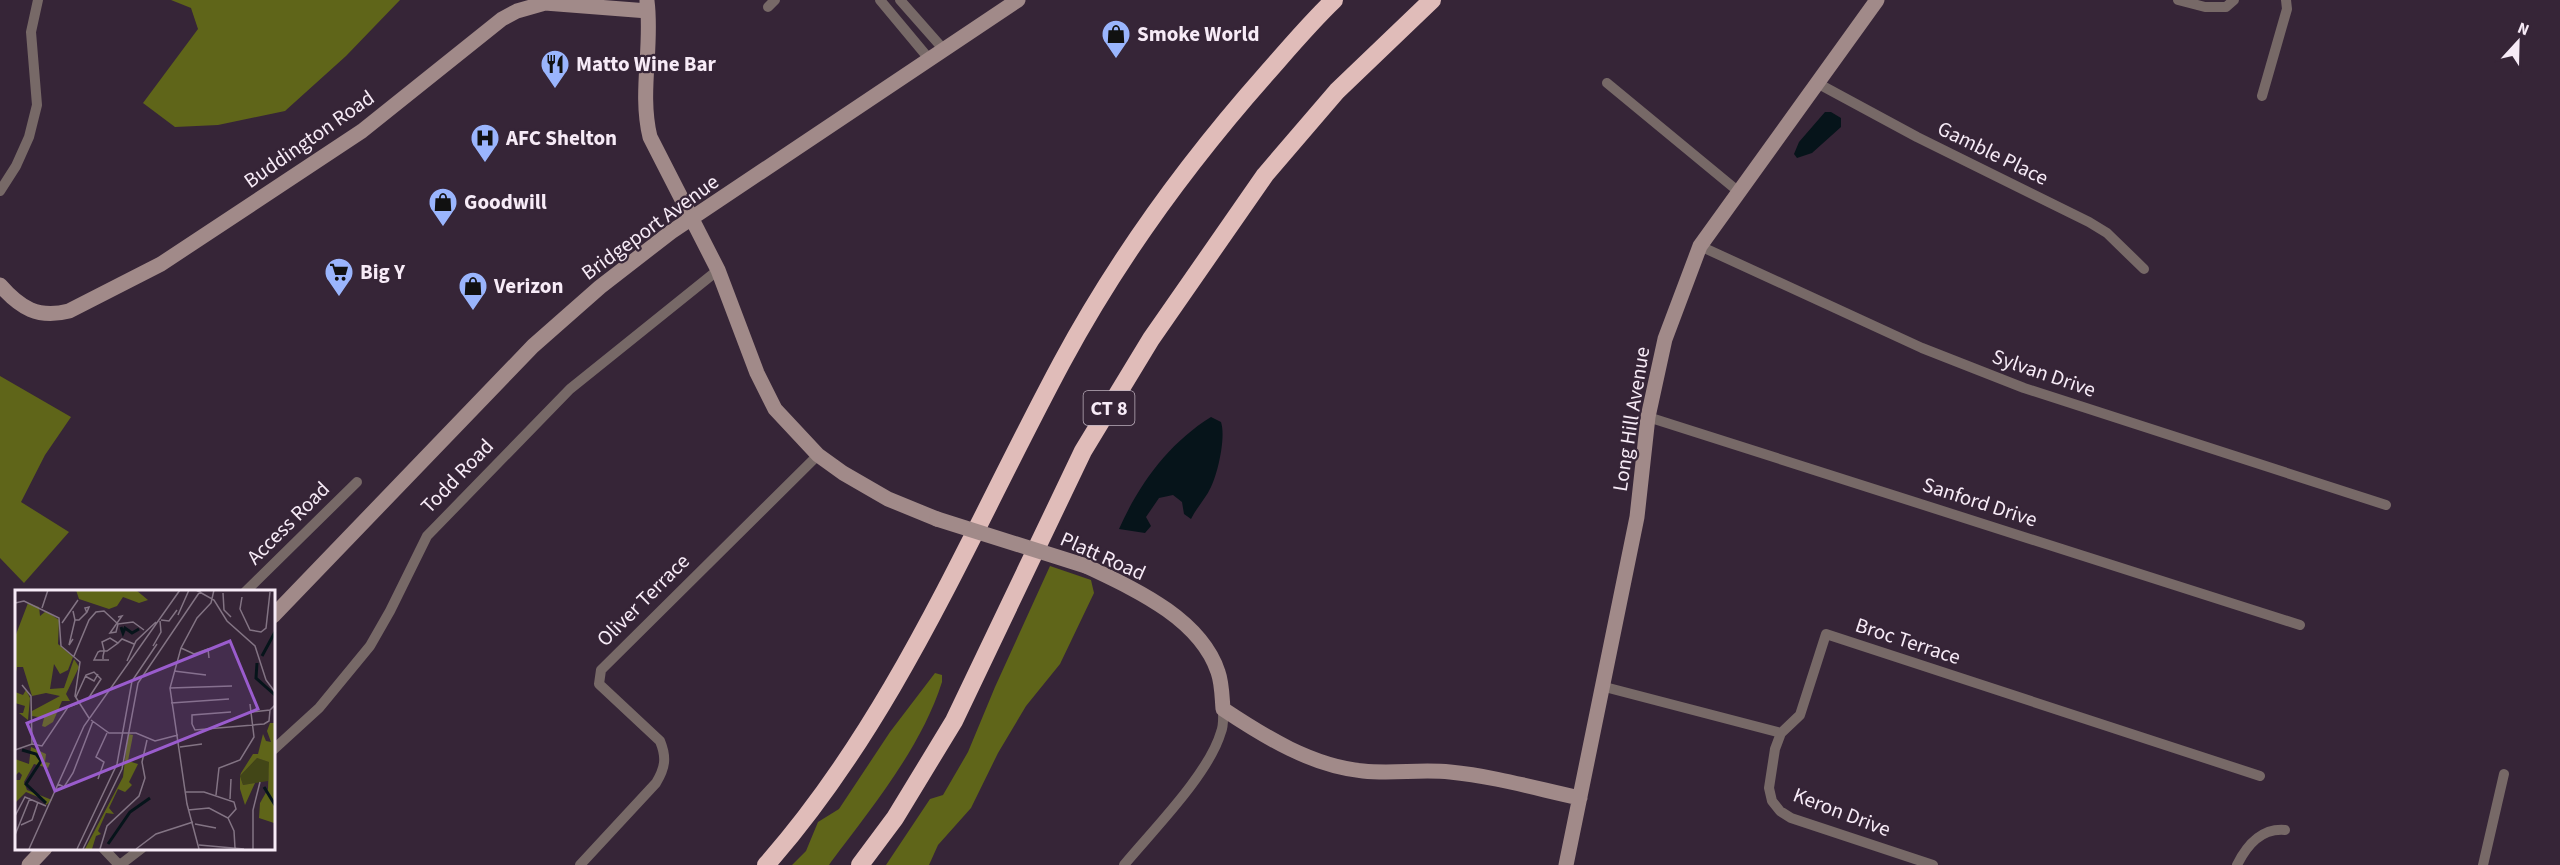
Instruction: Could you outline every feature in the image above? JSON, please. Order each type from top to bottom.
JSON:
[{"type":"highway","points":[[766,865],[789,839],[859,743],[915,647],[1063,361],[1116,270],[1170,193],[1234,110],[1334,0]]},
{"type":"highway","name":"CT 8","points":[[860,865],[896,818],[954,721],[1083,451],[1151,339],[1265,175],[1337,91],[1432,0]]},
{"type":"street","points":[[0,191],[16,166],[28,137],[37,105],[31,32],[38,0]]},
{"type":"street","points":[[880,0],[930,60]]},
{"type":"street","points":[[900,0],[945,51]]},
{"type":"street","name":"Bridgeport Avenue","points":[[274,615],[532,346],[600,286],[694,218],[1018,0]]},
{"type":"street","name":"Long Hill Avenue","points":[[1566,865],[1637,517],[1648,417],[1665,339],[1700,246],[1877,0]]},
{"type":"street","points":[[2178,0],[2205,7],[2226,7],[2234,0]]},
{"type":"street","points":[[2262,96],[2287,9],[2286,0]]},
{"type":"street","name":"Buddington Road","points":[[0,285],[28,311],[53,316],[69,311],[161,264],[362,131],[516,11],[545,3],[648,5]]},
{"type":"street","name":"Platt Road","points":[[648,5],[646,121],[661,161],[694,218],[718,270],[757,373],[775,409],[818,455],[879,495],[937,519],[1086,566],[1137,592],[1177,618],[1196,636],[1218,672],[1222,709]]},
{"type":"street","points":[[1607,83],[1739,192]]},
{"type":"street","name":"Gamble Place","points":[[1817,83],[1917,137],[2089,222],[2107,233],[2144,270]]},
{"type":"street","name":"Sylvan Drive","points":[[1700,246],[1922,348],[2024,388],[2386,505]]},
{"type":"street","name":"Todd Road","points":[[274,749],[319,708],[370,646],[427,536],[570,389],[718,270]]},
{"type":"street","name":"Sanford Drive","points":[[1648,417],[2300,625]]},
{"type":"street","name":"Oliver Terrace","points":[[580,865],[656,783],[665,769],[665,753],[660,741],[599,684],[601,670],[818,455]]},
{"type":"street","name":"Access Road","points":[[247,590],[357,482]]},
{"type":"street","name":"Broc Terrace","points":[[1780,733],[1800,715],[1826,634],[2260,776]]},
{"type":"street","points":[[1602,686],[1780,733]]},
{"type":"street","points":[[1124,865],[1207,760],[1221,734],[1222,709],[1309,758],[1335,767],[1373,772],[1420,770],[1453,772],[1580,798]]},
{"type":"street","name":"Keron Drive","points":[[1780,733],[1769,788],[1772,801],[1780,811],[1814,826],[1933,865]]},
{"type":"street","points":[[2483,865],[2504,774]]},
{"type":"street","points":[[2237,865],[2244,851],[2257,838],[2276,829],[2285,830]]},
{"type":"street","points":[[29,865],[44,850]]},
{"type":"street","points":[[104,850],[119,865],[141,850]]},
{"type":"green space","points":[[171,0],[400,0],[346,56],[285,111],[218,125],[175,127],[143,103],[198,29],[191,8]]},
{"type":"green space","points":[[0,376],[71,417],[45,455],[21,502],[69,532],[24,583],[0,558]]},
{"type":"green space","points":[[1050,566],[1091,580],[1094,593],[1060,664],[1026,706],[998,753],[971,808],[938,845],[929,865],[886,865],[930,799],[943,795],[968,752]]},
{"type":"green space","points":[[935,673],[942,675],[942,682],[922,730],[894,776],[863,820],[829,865],[792,865],[806,851],[818,822],[839,809],[890,732]]},
{"type":"shaded area","points":[[1825,112],[1831,112],[1841,118],[1841,127],[1812,153],[1797,158],[1794,154],[1799,142]]},
{"type":"shaded area","points":[[1211,417],[1221,422],[1223,437],[1220,455],[1211,487],[1191,519],[1184,514],[1182,502],[1173,495],[1159,498],[1146,517],[1151,526],[1145,533],[1119,529],[1136,496],[1157,466],[1182,439]]},
{"type":"place","name":"Smoke World","points":[[1116,60]]},
{"type":"place","name":"Matto Wine Bar","points":[[555,90]]},
{"type":"place","name":"AFC Shelton","points":[[485,164]]},
{"type":"place","name":"Goodwill","points":[[443,228]]},
{"type":"place","name":"Big Y","points":[[339,298]]},
{"type":"place","name":"Verizon","points":[[473,312]]}]
